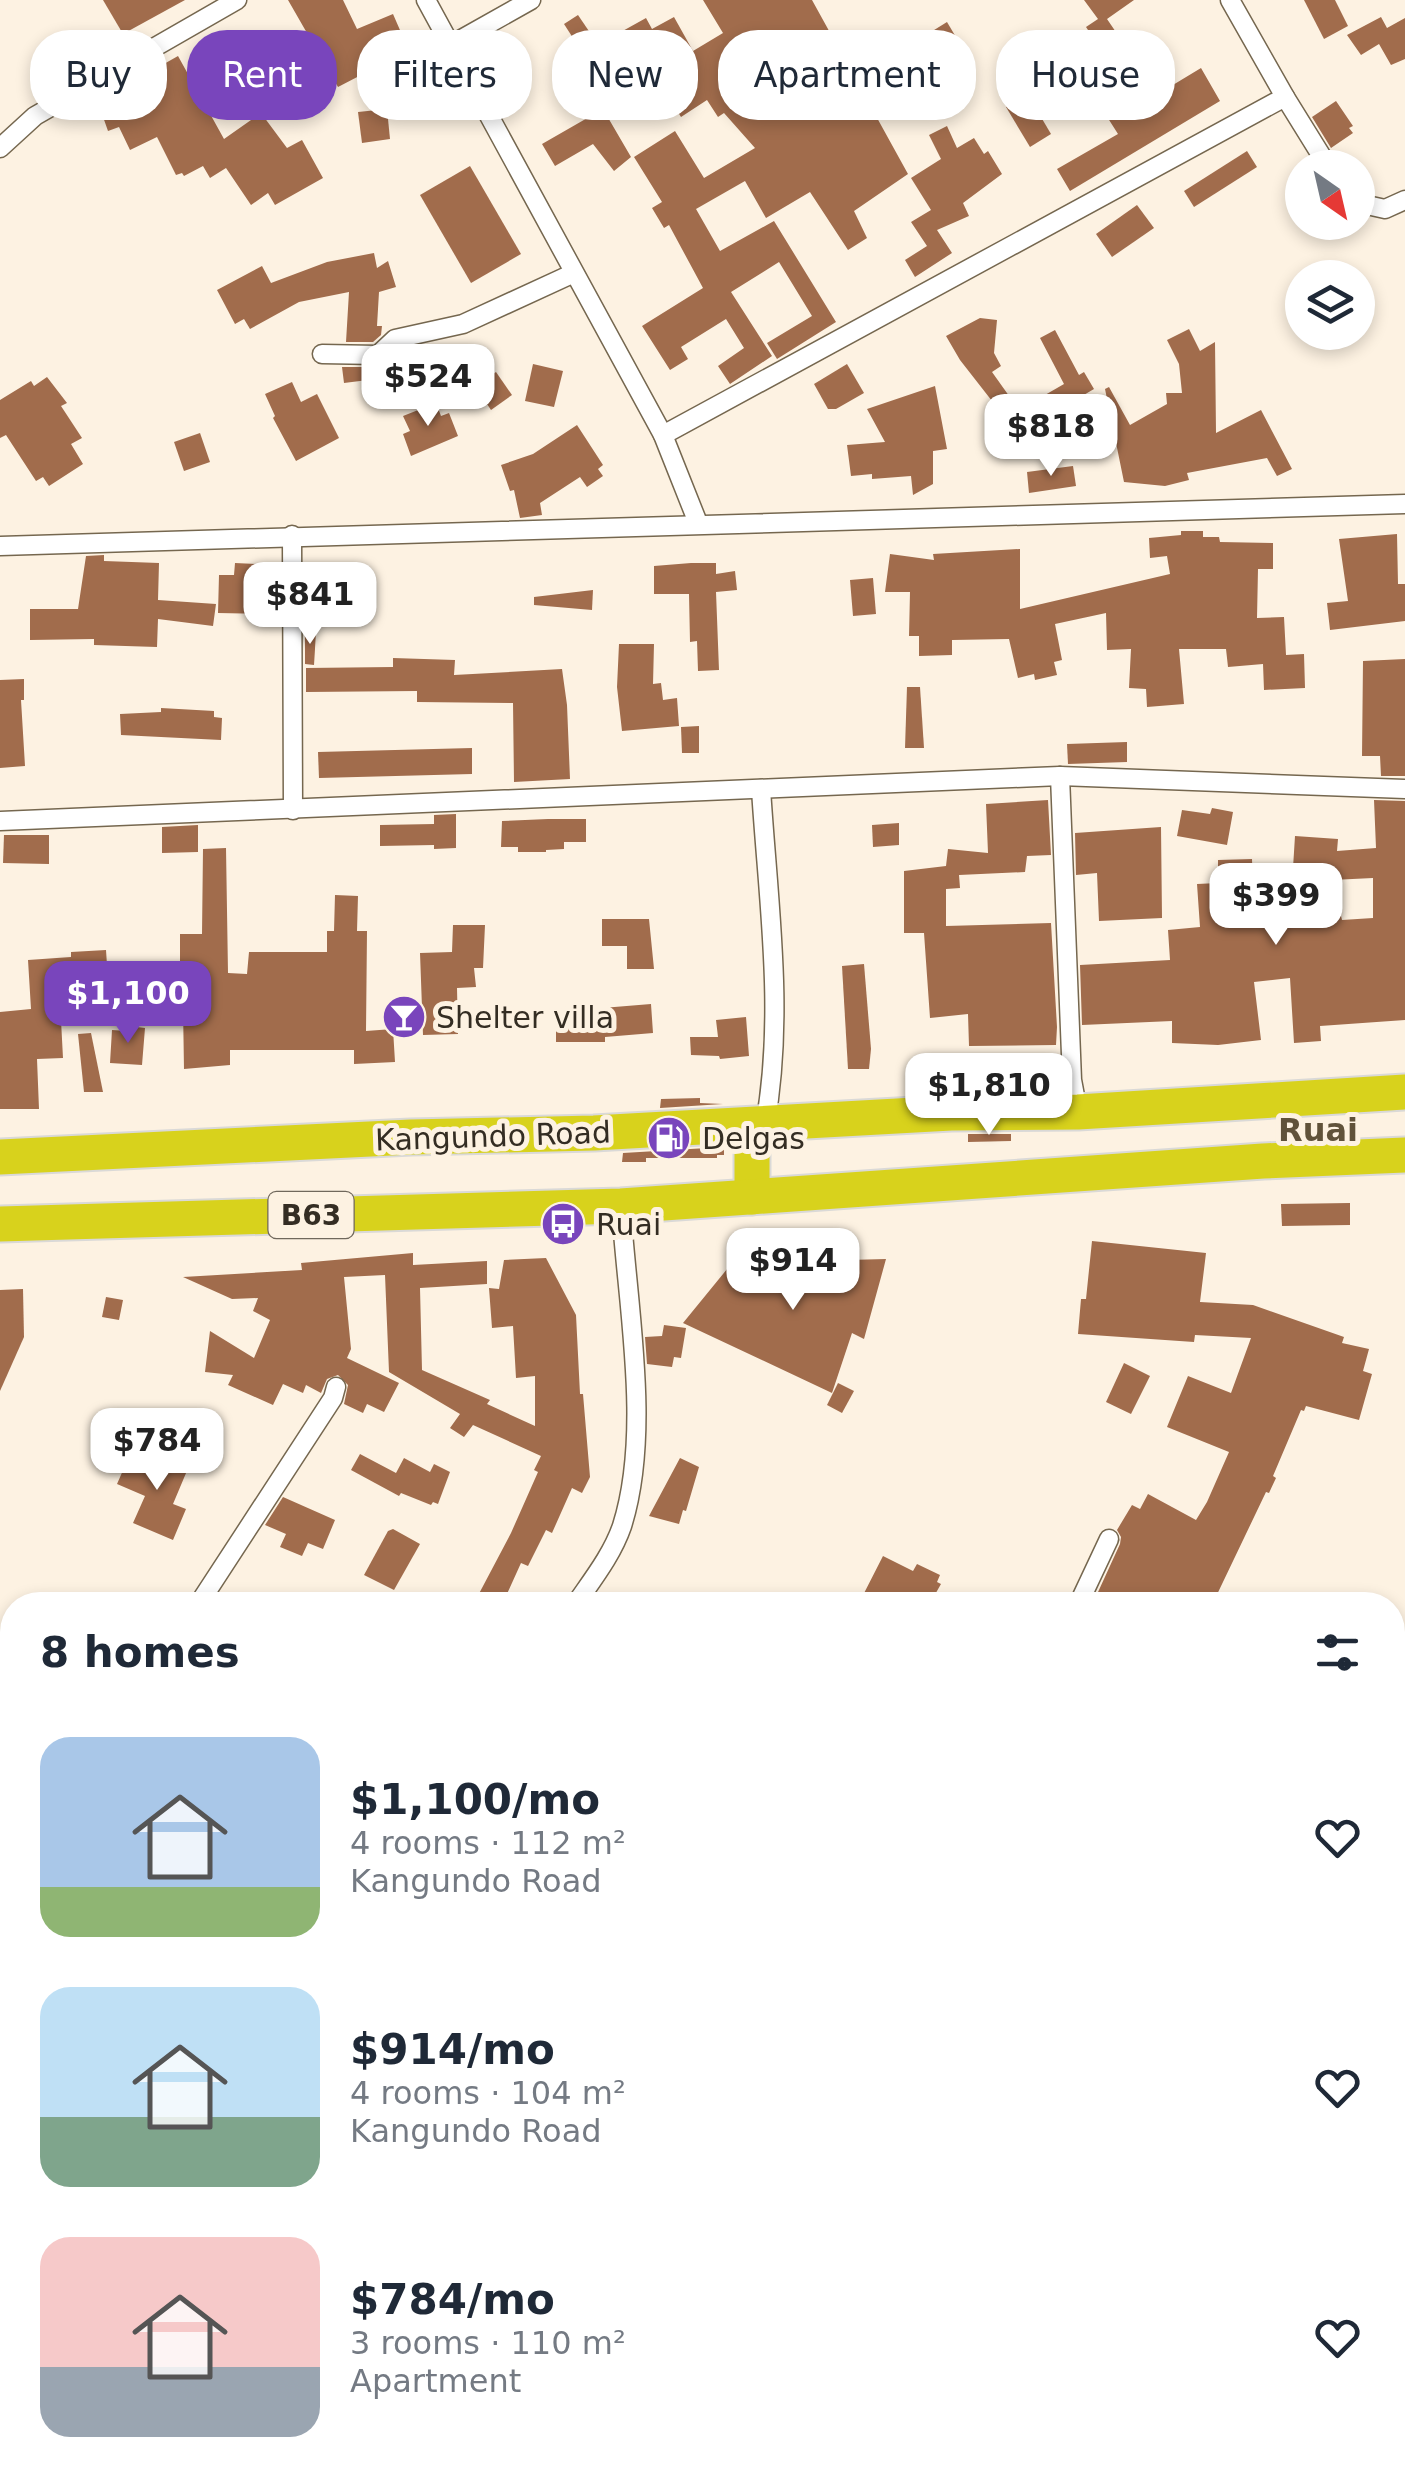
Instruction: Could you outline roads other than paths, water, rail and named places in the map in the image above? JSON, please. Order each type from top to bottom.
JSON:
[{"type":"highway","name":"Kangundo Road","points":[[0,1157],[411,1137],[594,1134],[951,1113],[1078,1112],[1405,1092]]},
{"type":"highway","points":[[752,1197],[758,1125]]},
{"type":"highway","name":"B63","points":[[0,1224],[621,1206],[1263,1161],[1405,1155]]},
{"type":"street","points":[[0,148],[35,116],[237,0]]},
{"type":"street","points":[[426,0],[443,30]]},
{"type":"street","points":[[478,30],[531,0]]},
{"type":"street","points":[[1230,0],[1318,150]]},
{"type":"street","points":[[663,434],[1285,97]]},
{"type":"street","points":[[491,120],[663,434],[698,523]]},
{"type":"street","points":[[1375,207],[1385,209],[1405,200]]},
{"type":"street","points":[[322,354],[378,355],[395,339],[463,324],[574,273]]},
{"type":"street","points":[[0,546],[1405,504]]},
{"type":"street","points":[[292,536],[293,810]]},
{"type":"street","points":[[0,821],[1060,776],[1405,788]]},
{"type":"street","points":[[1060,776],[1072,1080],[1078,1112]]},
{"type":"street","points":[[758,1125],[774,1068],[775,984],[761,789]]},
{"type":"street","points":[[585,1592],[610,1554],[622,1526],[635,1467],[638,1428],[621,1206]]},
{"type":"street","points":[[206,1592],[333,1398],[336,1387]]},
{"type":"street","points":[[1084,1592],[1109,1540]]},
{"type":"place","name":"Shelter villa","points":[[404,1017]]},
{"type":"place","name":"Delgas","points":[[669,1138]]},
{"type":"place","name":"Ruai","points":[[563,1224]]},
{"type":"district","name":"Ruai","points":[[1318,1130]]}]
